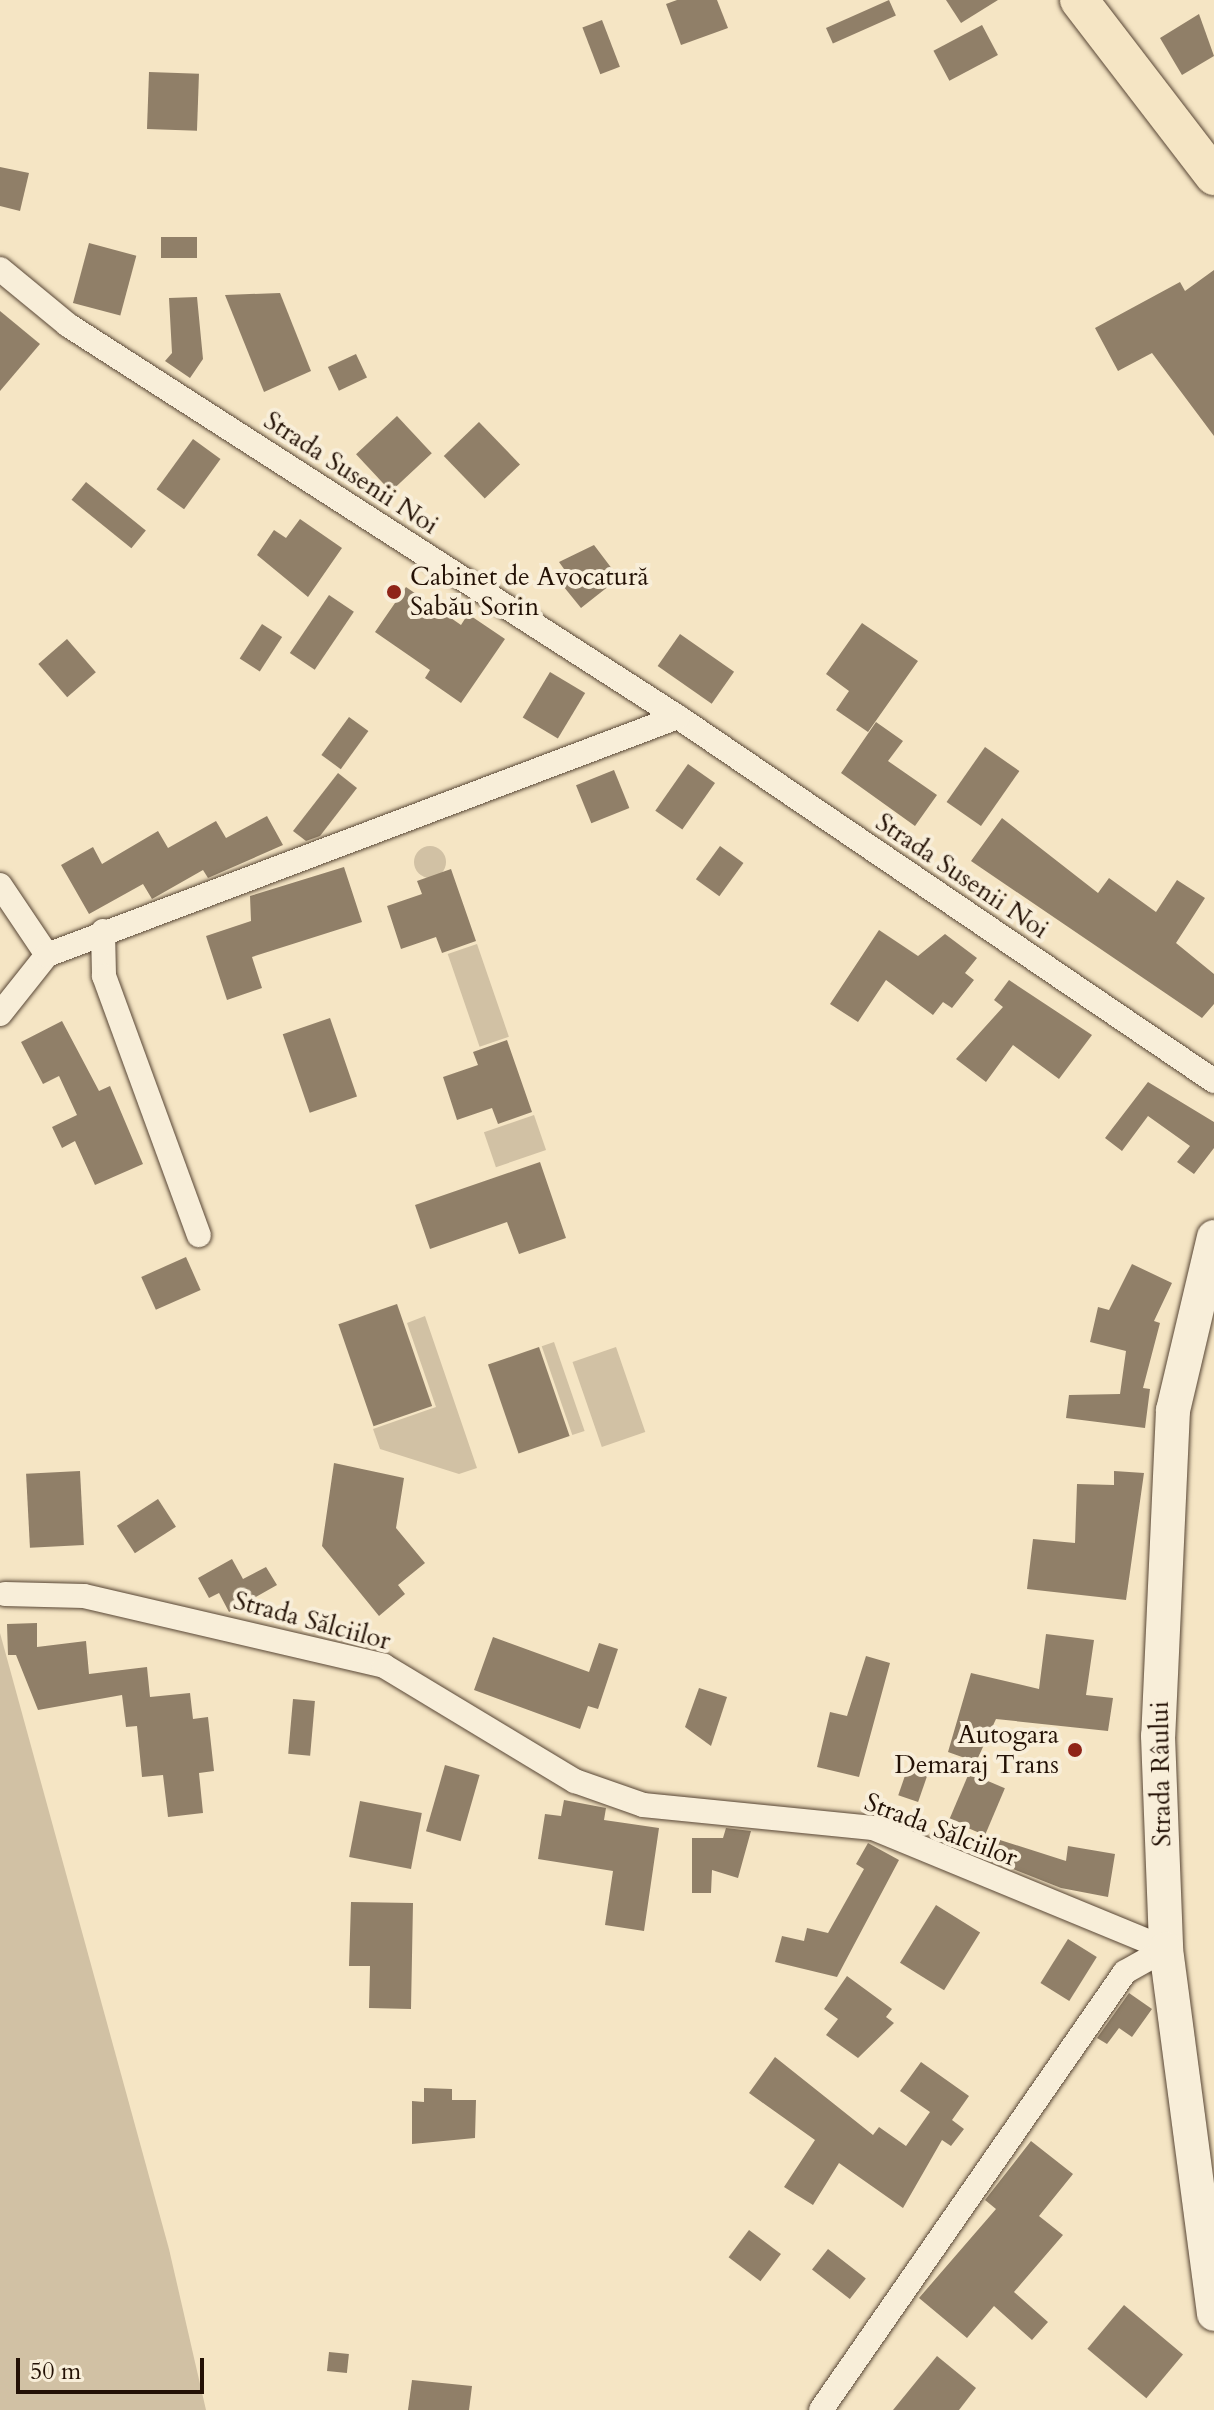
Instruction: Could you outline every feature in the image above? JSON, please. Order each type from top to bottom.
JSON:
[{"type":"main road","points":[[1079,0],[1214,176]]},
{"type":"main road","name":"Strada Râului","points":[[1214,1237],[1173,1410],[1158,1736],[1166,1949],[1214,2314]]},
{"type":"street","name":"Strada Susenii Noi","points":[[0,269],[68,325],[678,717],[1214,1081]]},
{"type":"street","points":[[0,1014],[47,955],[103,931],[678,717]]},
{"type":"street","points":[[0,885],[47,955]]},
{"type":"street","points":[[103,931],[104,976],[199,1235]]},
{"type":"street","name":"Strada Sălciilor","points":[[5,1594],[84,1596],[384,1666],[482,1732],[575,1781],[643,1805],[873,1828],[1166,1949]]},
{"type":"street","points":[[821,2410],[1125,1972],[1166,1949]]},
{"type":"shaded area","points":[[430,846],[441,851],[446,862],[441,873],[430,878],[419,873],[414,862],[419,851]]},
{"type":"shaded area","points":[[477,944],[509,1037],[480,1047],[448,954]]},
{"type":"shaded area","points":[[534,1115],[546,1150],[496,1167],[484,1132]]},
{"type":"shaded area","points":[[425,1316],[477,1468],[459,1474],[380,1449],[373,1429],[436,1407],[407,1323]]},
{"type":"shaded area","points":[[554,1342],[585,1431],[572,1435],[542,1346]]},
{"type":"shaded area","points":[[616,1347],[645,1432],[602,1447],[573,1362]]},
{"type":"shaded area","points":[[0,1633],[169,2249],[206,2410],[0,2410]]},
{"type":"building","points":[[677,0],[717,0],[728,28],[681,45],[666,4]]},
{"type":"building","points":[[889,0],[896,16],[833,44],[826,28]]},
{"type":"building","points":[[946,0],[998,0],[961,23]]},
{"type":"building","points":[[1199,14],[1214,56],[1182,75],[1160,38]]},
{"type":"building","points":[[602,20],[620,67],[600,74],[582,28]]},
{"type":"building","points":[[982,25],[998,55],[949,81],[933,51]]},
{"type":"building","points":[[149,72],[199,74],[197,131],[147,129]]},
{"type":"building","points":[[0,167],[29,173],[20,211],[0,206]]},
{"type":"building","points":[[161,237],[197,237],[197,258],[161,258]]},
{"type":"building","points":[[89,243],[136,256],[120,316],[73,303]]},
{"type":"building","points":[[1214,270],[1214,436],[1152,353],[1118,371],[1095,328],[1180,282],[1185,291]]},
{"type":"building","points":[[280,293],[311,371],[264,392],[225,295]]},
{"type":"building","points":[[197,297],[203,359],[190,378],[165,361],[172,353],[169,298]]},
{"type":"building","points":[[0,311],[40,344],[0,391]]},
{"type":"building","points":[[356,354],[367,378],[339,391],[328,367]]},
{"type":"building","points":[[397,416],[432,453],[391,491],[356,454]]},
{"type":"building","points":[[479,422],[520,464],[485,498],[444,456]]},
{"type":"building","points":[[193,439],[221,459],[184,509],[157,489]]},
{"type":"building","points":[[86,482],[146,530],[131,548],[72,500]]},
{"type":"building","points":[[300,519],[342,548],[308,597],[257,555],[274,530],[286,538]]},
{"type":"building","points":[[594,545],[619,578],[581,608],[555,576],[564,569],[559,562]]},
{"type":"building","points":[[406,587],[461,625],[468,614],[505,639],[461,703],[425,678],[430,670],[375,632]]},
{"type":"building","points":[[329,595],[354,612],[315,670],[290,653]]},
{"type":"building","points":[[862,623],[918,661],[868,732],[836,710],[849,691],[826,674]]},
{"type":"building","points":[[262,624],[282,637],[260,671],[240,658]]},
{"type":"building","points":[[680,634],[734,672],[712,704],[658,666]]},
{"type":"building","points":[[67,639],[96,672],[67,697],[38,664]]},
{"type":"building","points":[[550,672],[585,693],[558,739],[523,717]]},
{"type":"building","points":[[349,717],[368,731],[341,769],[321,755]]},
{"type":"building","points":[[876,722],[903,741],[888,761],[937,795],[915,826],[841,773]]},
{"type":"building","points":[[985,747],[1019,771],[981,826],[947,802]]},
{"type":"building","points":[[688,764],[715,783],[682,830],[655,811]]},
{"type":"building","points":[[614,770],[629,808],[591,823],[576,785]]},
{"type":"building","points":[[338,773],[357,788],[320,836],[306,841],[293,831]]},
{"type":"building","points":[[267,816],[283,845],[208,878],[203,870],[152,899],[143,884],[89,914],[61,865],[93,847],[102,864],[158,831],[168,848],[216,821],[226,838]]},
{"type":"building","points":[[1002,818],[1098,893],[1109,878],[1156,912],[1177,880],[1205,898],[1176,943],[1214,974],[1214,1004],[1202,1018],[971,861]]},
{"type":"building","points":[[720,846],[743,863],[719,896],[696,879]]},
{"type":"building","points":[[344,867],[362,922],[252,957],[262,988],[227,1000],[206,936],[251,921],[250,896]]},
{"type":"building","points":[[451,869],[476,941],[442,953],[436,937],[401,949],[387,906],[422,894],[417,881]]},
{"type":"building","points":[[879,930],[918,956],[945,934],[977,958],[965,973],[974,980],[952,1008],[943,1002],[933,1015],[886,980],[858,1022],[830,1004]]},
{"type":"building","points":[[1009,980],[1092,1035],[1059,1079],[1013,1045],[986,1082],[956,1059],[1003,1007],[994,1000]]},
{"type":"building","points":[[330,1018],[357,1096],[310,1113],[283,1034]]},
{"type":"building","points":[[62,1021],[99,1091],[110,1086],[143,1164],[95,1185],[75,1141],[62,1148],[52,1127],[77,1115],[59,1076],[43,1084],[21,1042]]},
{"type":"building","points":[[507,1040],[532,1112],[498,1124],[492,1108],[457,1120],[443,1077],[478,1065],[473,1052]]},
{"type":"building","points":[[1148,1082],[1214,1122],[1214,1148],[1194,1174],[1177,1162],[1190,1146],[1148,1116],[1122,1151],[1105,1138]]},
{"type":"building","points":[[540,1162],[566,1238],[519,1254],[507,1222],[430,1249],[415,1205]]},
{"type":"building","points":[[186,1257],[201,1290],[156,1310],[141,1277]]},
{"type":"building","points":[[1132,1264],[1172,1283],[1154,1321],[1160,1323],[1143,1388],[1150,1389],[1145,1428],[1066,1418],[1069,1395],[1120,1394],[1126,1351],[1090,1342],[1098,1307],[1109,1310]]},
{"type":"building","points":[[397,1304],[432,1406],[374,1426],[338,1324]]},
{"type":"building","points":[[539,1347],[570,1436],[519,1453],[488,1365]]},
{"type":"building","points":[[334,1463],[404,1478],[396,1528],[425,1563],[398,1585],[405,1594],[379,1616],[322,1546]]},
{"type":"building","points":[[80,1471],[84,1545],[30,1548],[26,1474]]},
{"type":"building","points":[[1114,1471],[1144,1473],[1126,1600],[1027,1589],[1033,1539],[1075,1543],[1077,1484],[1114,1485]]},
{"type":"building","points":[[158,1499],[176,1527],[135,1553],[117,1526]]},
{"type":"building","points":[[232,1559],[243,1579],[266,1567],[277,1585],[229,1612],[219,1593],[209,1598],[198,1578]]},
{"type":"building","points":[[37,1623],[37,1647],[86,1641],[89,1674],[147,1667],[150,1697],[190,1693],[193,1719],[208,1717],[214,1771],[199,1773],[203,1813],[168,1817],[163,1775],[142,1777],[137,1726],[126,1727],[122,1695],[38,1710],[16,1655],[8,1655],[7,1624]]},
{"type":"building","points":[[1046,1634],[1094,1640],[1086,1695],[1113,1698],[1108,1731],[996,1719],[976,1762],[948,1752],[971,1673],[1039,1689]]},
{"type":"building","points":[[493,1637],[589,1672],[599,1643],[618,1649],[598,1709],[588,1706],[580,1729],[474,1690]]},
{"type":"building","points":[[866,1656],[890,1663],[859,1777],[817,1767],[830,1712],[847,1716]]},
{"type":"building","points":[[699,1688],[727,1697],[711,1746],[685,1727]]},
{"type":"building","points":[[293,1699],[315,1701],[310,1756],[288,1754]]},
{"type":"building","points":[[909,1764],[929,1771],[918,1802],[898,1795]]},
{"type":"building","points":[[445,1765],[480,1775],[461,1841],[426,1831]]},
{"type":"building","points":[[969,1773],[1005,1788],[985,1835],[949,1820]]},
{"type":"building","points":[[564,1800],[606,1808],[604,1820],[659,1828],[644,1931],[605,1925],[613,1871],[538,1859],[545,1814],[561,1816]]},
{"type":"building","points":[[360,1801],[422,1813],[411,1869],[349,1857]]},
{"type":"building","points":[[726,1828],[751,1831],[738,1878],[712,1870],[711,1893],[692,1893],[692,1838],[723,1838]]},
{"type":"building","points":[[1000,1840],[1066,1861],[1068,1846],[1115,1854],[1108,1897],[1061,1888],[993,1861]]},
{"type":"building","points":[[868,1843],[899,1860],[837,1977],[775,1962],[782,1936],[804,1941],[807,1928],[828,1933],[864,1869],[856,1864]]},
{"type":"building","points":[[351,1902],[413,1903],[411,2009],[369,2008],[370,1966],[349,1966]]},
{"type":"building","points":[[936,1905],[980,1933],[944,1990],[900,1963]]},
{"type":"building","points":[[1068,1939],[1097,1957],[1069,2001],[1040,1983]]},
{"type":"building","points":[[847,1976],[892,2009],[886,2017],[894,2023],[858,2058],[826,2035],[838,2019],[824,2009]]},
{"type":"building","points":[[1129,1993],[1152,2009],[1132,2037],[1119,2028],[1107,2044],[1097,2038]]},
{"type":"building","points":[[775,2057],[873,2135],[879,2127],[906,2146],[930,2112],[900,2091],[921,2062],[969,2096],[952,2120],[964,2129],[951,2146],[942,2140],[903,2208],[839,2163],[813,2205],[784,2187],[815,2140],[749,2093]]},
{"type":"building","points":[[424,2088],[452,2089],[452,2100],[476,2100],[475,2138],[412,2144],[412,2101],[424,2102]]},
{"type":"building","points":[[1031,2141],[1073,2174],[1039,2216],[1063,2235],[1014,2292],[1048,2322],[1032,2340],[994,2306],[967,2338],[919,2298],[996,2209],[985,2200]]},
{"type":"building","points":[[749,2230],[781,2254],[760,2281],[729,2257]]},
{"type":"building","points":[[828,2249],[866,2279],[850,2299],[812,2269]]},
{"type":"building","points":[[1124,2305],[1183,2354],[1146,2398],[1087,2349]]},
{"type":"building","points":[[329,2352],[349,2354],[347,2373],[327,2371]]},
{"type":"building","points":[[937,2356],[976,2388],[959,2410],[893,2410]]},
{"type":"building","points":[[412,2380],[472,2386],[469,2410],[408,2410]]},
{"type":"place","name":"Cabinet de Avocatură Sabău Sorin","points":[[394,592]]},
{"type":"place","name":"Autogara Demaraj Trans","points":[[1075,1750]]}]
